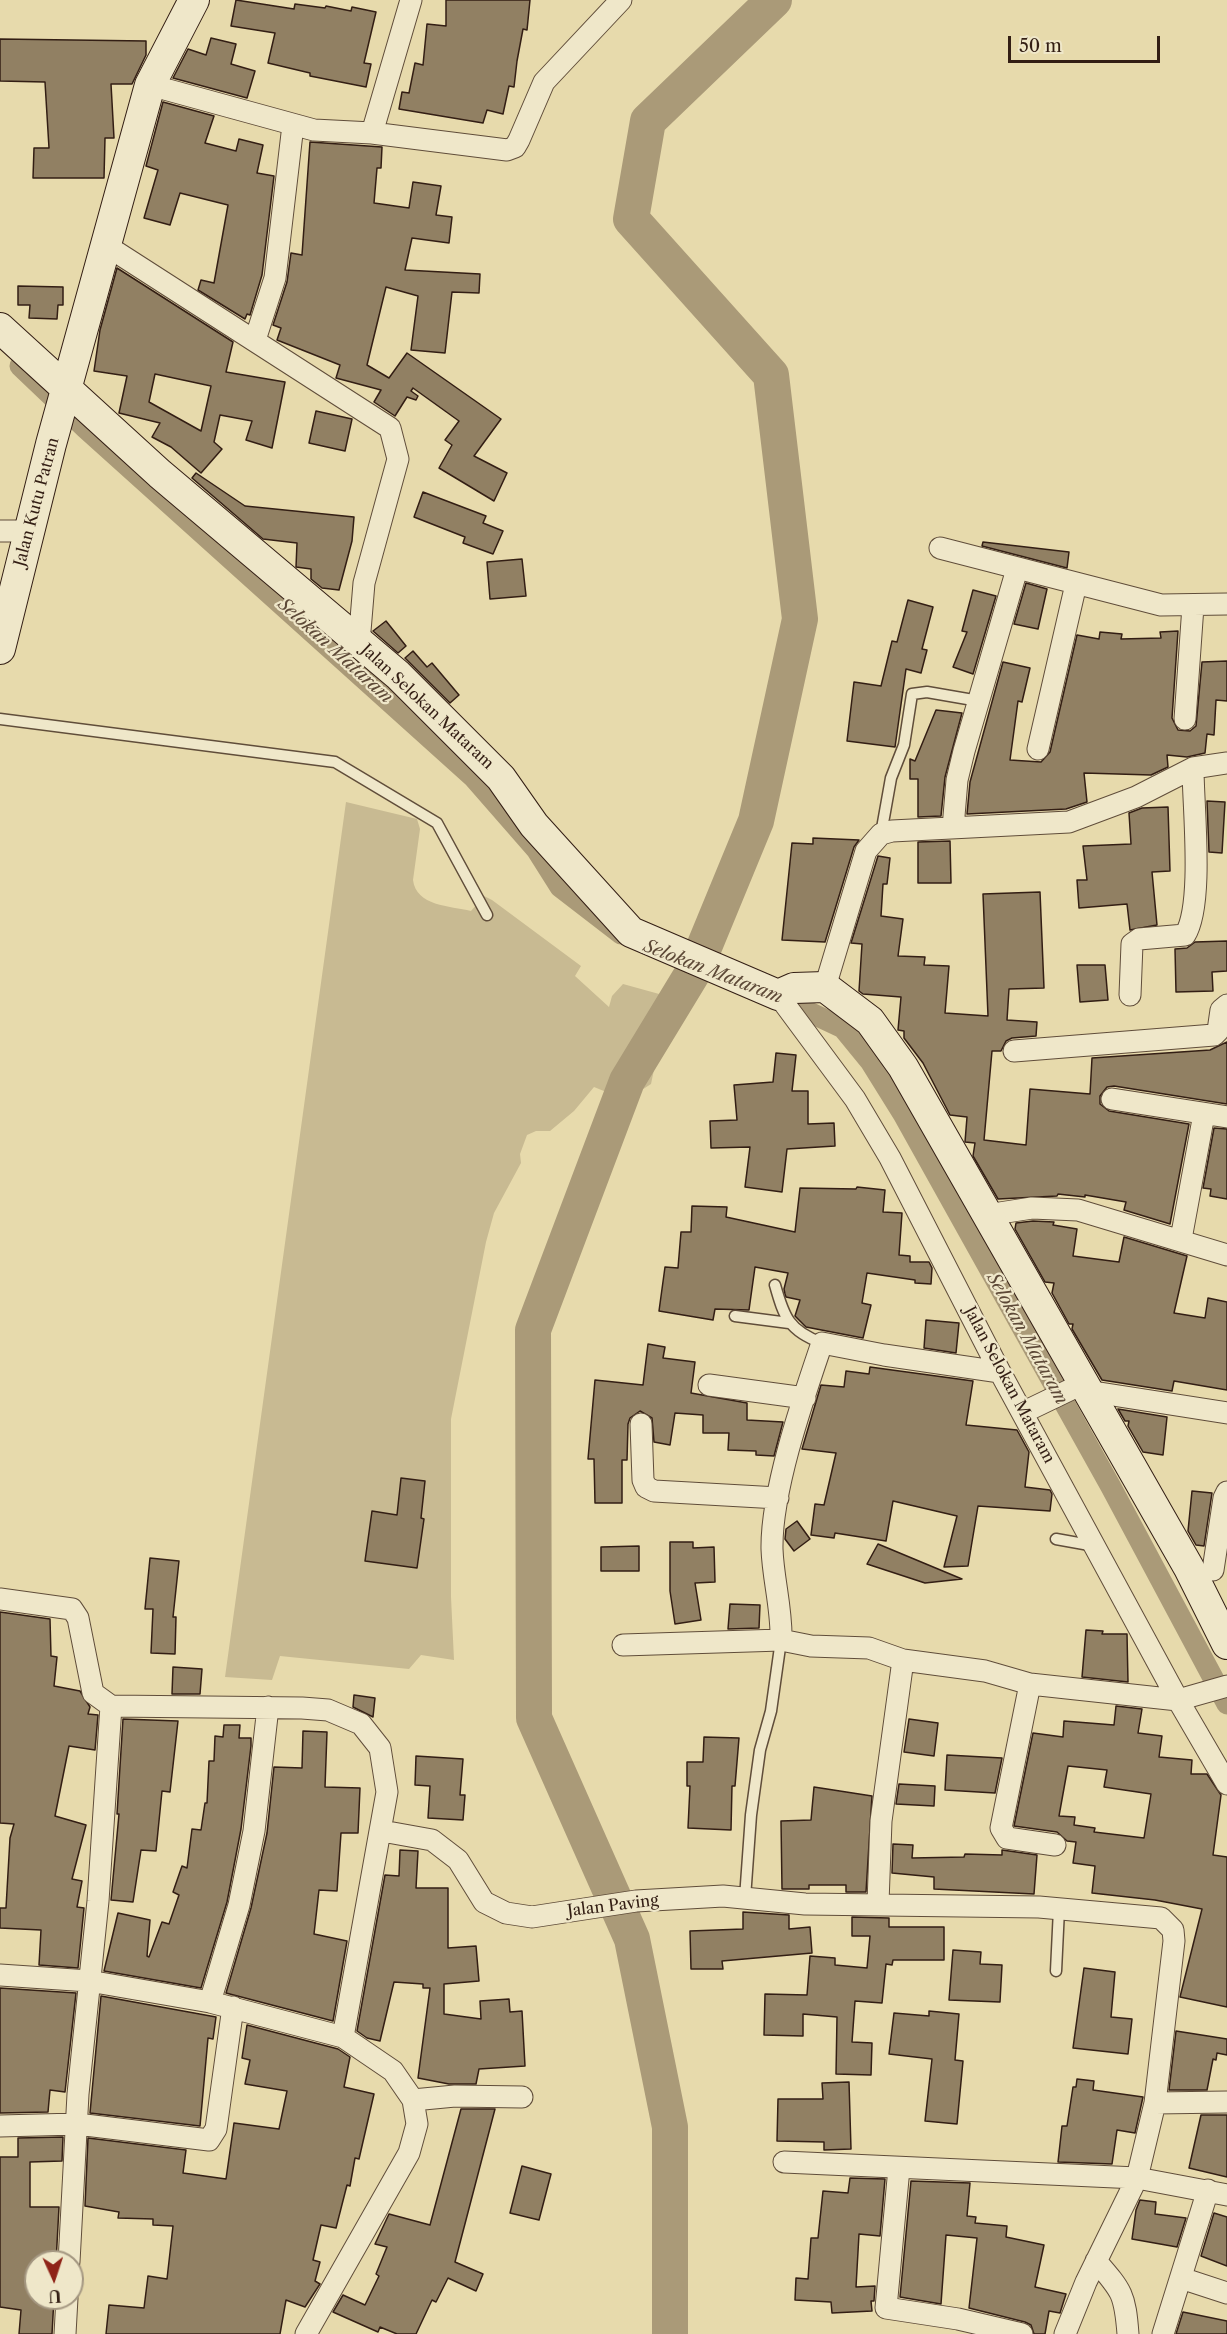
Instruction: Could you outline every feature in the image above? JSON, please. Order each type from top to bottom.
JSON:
[{"type":"street","name":"Jalan Kutu Patran","points":[[0,650],[14,531],[51,444],[66,395],[150,86],[194,0]]},
{"type":"street","points":[[372,134],[411,0]]},
{"type":"street","points":[[150,86],[314,130],[372,134],[500,150],[515,147],[544,82],[621,0]]},
{"type":"street","points":[[255,340],[275,279],[293,125]]},
{"type":"street","points":[[107,246],[390,428],[398,459],[364,583],[359,643]]},
{"type":"street","name":"Jalan Selokan Mataram","points":[[0,328],[66,395],[398,675],[501,778],[534,825],[631,932],[779,990],[825,987]]},
{"type":"street","points":[[940,548],[1161,605],[1227,604]]},
{"type":"street","points":[[953,828],[957,780],[1017,569]]},
{"type":"street","points":[[1038,749],[1076,584]]},
{"type":"street","points":[[1185,719],[1194,606]]},
{"type":"street","points":[[1227,763],[1193,768],[1136,796],[1069,822],[892,831],[880,834],[866,851],[860,866],[839,947],[825,987],[870,1021],[903,1067],[987,1215],[1079,1389],[1210,1570],[1227,1644]]},
{"type":"street","points":[[1130,995],[1132,944],[1139,939],[1185,935],[1190,927],[1195,881],[1193,768]]},
{"type":"street","name":"Jalan Selokan Mataram","points":[[779,990],[855,1099],[879,1138],[1000,1372],[1029,1410],[1095,1546],[1184,1699],[1227,1784]]},
{"type":"street","points":[[1014,1051],[1214,1035],[1218,1031],[1221,1010],[1227,1005]]},
{"type":"street","points":[[1112,1099],[1227,1117]]},
{"type":"street","points":[[1181,1239],[1204,1114]]},
{"type":"street","points":[[987,1215],[1032,1208],[1078,1210],[1181,1239],[1227,1255]]},
{"type":"street","points":[[782,1640],[782,1620],[772,1549],[778,1498],[822,1343],[1000,1372]]},
{"type":"street","points":[[709,1385],[805,1398]]},
{"type":"street","points":[[1029,1410],[1079,1389],[1227,1413]]},
{"type":"street","points":[[641,1424],[642,1480],[654,1491],[778,1498]]},
{"type":"street","points":[[1210,1570],[1227,1492]]},
{"type":"street","points":[[0,1599],[72,1609],[78,1618],[93,1693],[111,1706],[268,1707],[328,1710],[361,1724],[380,1748],[387,1792],[382,1832],[343,2037]]},
{"type":"street","points":[[623,1645],[782,1640],[812,1646],[869,1648],[903,1660],[986,1671],[1030,1684],[1184,1699],[1226,1687]]},
{"type":"street","points":[[878,1903],[881,1821],[903,1660]]},
{"type":"street","points":[[1030,1684],[1001,1828],[1007,1838],[1055,1845]]},
{"type":"street","points":[[70,2250],[77,2124],[98,1901],[111,1706]]},
{"type":"street","points":[[210,2002],[239,1905],[254,1831],[268,1707]]},
{"type":"street","name":"Jalan Paving","points":[[382,1832],[432,1840],[458,1860],[484,1902],[506,1913],[531,1917],[636,1900],[723,1896],[805,1904],[878,1903],[1059,1909],[1161,1918],[1173,1930],[1174,1941],[1155,2103]]},
{"type":"street","points":[[0,1976],[89,1981],[233,2007],[261,2017],[343,2037],[393,2071],[413,2100],[417,2124],[409,2152],[306,2334]]},
{"type":"street","points":[[0,2126],[77,2124],[209,2140],[216,2129],[233,2007]]},
{"type":"street","points":[[413,2100],[455,2096],[522,2097]]},
{"type":"street","points":[[1065,2334],[1096,2261],[1137,2178],[1155,2103],[1227,2102]]},
{"type":"street","points":[[784,2162],[1137,2178],[1217,2192],[1181,2278],[1162,2334]]},
{"type":"street","points":[[899,2168],[886,2308],[958,2319],[995,2331],[1022,2334]]},
{"type":"street","points":[[1096,2261],[1119,2288],[1125,2302],[1128,2334]]},
{"type":"street","points":[[1181,2278],[1227,2293]]},
{"type":"street","points":[[65,2334],[66,2310]]},
{"type":"lane","points":[[880,834],[891,778],[904,745],[912,694],[927,692],[979,701]]},
{"type":"lane","points":[[0,719],[335,762],[437,823],[487,915]]},
{"type":"lane","points":[[775,1285],[789,1323],[803,1336],[822,1343]]},
{"type":"lane","points":[[735,1316],[789,1323]]},
{"type":"lane","points":[[1056,1539],[1095,1546]]},
{"type":"lane","points":[[745,1898],[751,1815],[760,1750],[771,1711],[782,1640]]},
{"type":"lane","points":[[1056,1971],[1059,1909]]},
{"type":"shaded area","points":[[346,802],[417,819],[420,829],[413,880],[415,889],[427,900],[471,911],[484,896],[492,900],[581,966],[575,976],[609,1007],[612,996],[623,984],[670,997],[675,1003],[676,1027],[656,1060],[651,1084],[626,1100],[594,1087],[574,1111],[550,1131],[536,1131],[527,1135],[520,1154],[521,1163],[494,1213],[486,1242],[451,1419],[451,1597],[454,1660],[421,1655],[409,1669],[280,1656],[272,1680],[225,1677]]},
{"type":"building","points":[[236,0],[294,9],[295,4],[325,8],[326,6],[351,11],[352,7],[376,12],[364,63],[371,64],[366,87],[310,76],[310,73],[268,63],[275,33],[231,26]]},
{"type":"building","points":[[446,0],[530,0],[527,30],[523,29],[514,87],[509,86],[503,114],[487,110],[483,123],[399,109],[402,92],[409,93],[415,63],[423,65],[427,24],[446,26]]},
{"type":"building","points":[[211,38],[236,44],[231,64],[255,71],[247,98],[173,78],[188,49],[206,55]]},
{"type":"building","points":[[0,39],[146,41],[146,55],[132,84],[111,84],[114,138],[105,138],[104,178],[33,178],[34,148],[49,148],[45,82],[0,81]]},
{"type":"building","points":[[163,102],[214,116],[205,143],[236,151],[239,139],[263,145],[257,173],[274,176],[262,275],[250,315],[247,314],[245,319],[198,290],[201,280],[214,283],[228,205],[180,193],[170,225],[144,218],[158,170],[146,166]]},
{"type":"building","points":[[310,142],[382,147],[381,168],[377,168],[374,203],[409,208],[413,182],[441,186],[436,215],[452,217],[449,243],[412,238],[405,270],[480,274],[479,293],[452,292],[445,353],[411,350],[418,296],[386,287],[367,365],[389,378],[407,353],[501,419],[474,456],[507,473],[494,501],[439,468],[452,445],[445,440],[459,421],[413,388],[411,391],[418,396],[416,400],[407,397],[395,416],[374,402],[381,390],[336,378],[340,365],[277,340],[281,328],[273,325],[287,282],[291,253],[302,255]]},
{"type":"building","points":[[117,268],[233,342],[226,372],[285,382],[272,448],[246,440],[252,421],[220,415],[214,442],[222,449],[201,473],[171,447],[152,437],[160,423],[119,413],[127,376],[94,371],[100,330]],"holes":[[[155,374],[211,386],[201,431],[149,402]]]},
{"type":"building","points":[[18,286],[63,287],[63,305],[58,305],[57,319],[29,318],[30,305],[18,305]]},
{"type":"building","points":[[316,411],[352,419],[345,451],[309,443]]},
{"type":"building","points":[[196,473],[245,506],[354,517],[352,541],[339,590],[322,588],[311,579],[311,569],[296,567],[297,543],[263,539],[192,478]]},
{"type":"building","points":[[423,492],[486,516],[483,523],[503,531],[493,554],[463,543],[465,537],[414,517]]},
{"type":"building","points":[[983,542],[1069,552],[1067,568],[982,546]]},
{"type":"building","points":[[522,559],[526,596],[490,599],[487,562]]},
{"type":"building","points":[[1026,583],[1047,589],[1038,629],[1014,624]]},
{"type":"building","points":[[973,590],[996,596],[973,674],[953,667],[967,632],[962,631]]},
{"type":"building","points":[[908,600],[933,607],[922,649],[927,650],[921,673],[906,669],[895,747],[847,741],[854,682],[881,686],[892,641],[897,642]]},
{"type":"building","points":[[386,621],[406,646],[398,653],[373,631]]},
{"type":"building","points":[[1178,631],[1172,718],[1178,730],[1190,731],[1196,726],[1202,662],[1227,661],[1227,701],[1216,700],[1214,735],[1207,734],[1205,753],[1187,757],[1167,755],[1168,767],[1151,775],[1084,773],[1087,802],[1066,809],[967,814],[970,782],[1003,662],[1030,668],[1022,702],[1018,701],[1010,760],[1041,762],[1050,752],[1077,635],[1099,639],[1100,632],[1122,634],[1121,639],[1161,638],[1160,632]]},
{"type":"building","points":[[413,651],[427,667],[432,663],[459,695],[450,703],[405,658]]},
{"type":"building","points":[[936,710],[962,713],[945,777],[941,816],[918,817],[918,779],[910,779],[910,759],[915,761]]},
{"type":"building","points":[[1207,801],[1225,802],[1222,853],[1209,852]]},
{"type":"building","points":[[1168,807],[1170,871],[1152,872],[1157,925],[1130,930],[1127,904],[1079,908],[1077,880],[1087,880],[1083,846],[1131,844],[1129,813],[1142,808]]},
{"type":"building","points":[[813,838],[859,840],[854,847],[825,942],[782,940],[792,843],[813,844]]},
{"type":"building","points":[[950,841],[951,883],[918,883],[918,842]]},
{"type":"building","points":[[878,856],[890,858],[887,884],[883,884],[881,916],[903,919],[898,956],[925,957],[924,965],[949,966],[945,1013],[988,1016],[983,894],[1040,892],[1044,988],[1009,989],[1007,1020],[1037,1022],[1036,1036],[1012,1038],[1006,1041],[1001,1051],[992,1051],[984,1140],[1026,1145],[1030,1089],[1090,1094],[1092,1058],[1210,1050],[1227,1042],[1227,1104],[1114,1086],[1107,1087],[1100,1096],[1100,1104],[1109,1111],[1189,1124],[1170,1224],[1124,1210],[1126,1202],[1085,1195],[1085,1197],[1058,1194],[1057,1196],[998,1199],[973,1156],[975,1143],[965,1142],[967,1117],[950,1115],[923,1063],[904,1038],[904,1031],[898,1030],[901,997],[863,994],[859,991],[862,944],[851,943]]},
{"type":"building","points":[[1227,941],[1227,971],[1212,972],[1213,991],[1176,992],[1175,949],[1187,948],[1195,942]]},
{"type":"building","points":[[1077,965],[1105,965],[1108,1000],[1080,1002]]},
{"type":"building","points":[[776,1053],[796,1055],[792,1091],[808,1091],[808,1124],[834,1123],[835,1146],[787,1149],[782,1192],[745,1187],[750,1147],[711,1148],[710,1121],[737,1120],[734,1085],[773,1082]]},
{"type":"building","points":[[1214,1128],[1227,1129],[1227,1199],[1210,1196],[1211,1189],[1203,1188]]},
{"type":"building","points":[[857,1187],[885,1190],[883,1212],[902,1213],[899,1255],[910,1256],[910,1262],[929,1262],[932,1268],[931,1284],[867,1273],[862,1303],[871,1305],[863,1338],[806,1327],[795,1316],[800,1300],[786,1297],[784,1289],[788,1273],[755,1267],[749,1310],[715,1309],[713,1320],[659,1311],[665,1267],[678,1268],[681,1232],[691,1232],[692,1206],[727,1207],[726,1217],[795,1232],[800,1188],[856,1189]]},
{"type":"building","points":[[1054,1222],[1053,1225],[1077,1229],[1073,1256],[1119,1262],[1124,1237],[1187,1256],[1174,1313],[1205,1318],[1208,1298],[1227,1302],[1227,1390],[1174,1381],[1172,1391],[1102,1380],[1072,1329],[1073,1324],[1069,1324],[1052,1293],[1054,1283],[1045,1282],[1015,1229],[1016,1223]]},
{"type":"building","points":[[926,1320],[959,1323],[956,1353],[924,1348]]},
{"type":"building","points":[[648,1344],[665,1347],[663,1358],[695,1362],[691,1393],[747,1403],[747,1420],[783,1422],[774,1456],[756,1455],[756,1451],[728,1450],[729,1433],[703,1433],[703,1415],[675,1413],[670,1445],[654,1442],[652,1418],[640,1411],[630,1418],[628,1424],[627,1460],[622,1460],[622,1503],[595,1503],[594,1459],[588,1459],[595,1380],[643,1385]]},
{"type":"building","points":[[870,1367],[973,1381],[966,1425],[1017,1430],[1029,1452],[1025,1487],[1050,1490],[1052,1494],[1050,1511],[978,1506],[968,1566],[944,1567],[957,1516],[893,1501],[886,1541],[835,1533],[834,1538],[811,1535],[815,1504],[824,1505],[836,1453],[802,1449],[821,1385],[844,1387],[846,1371],[869,1374]]},
{"type":"building","points":[[1118,1409],[1167,1417],[1163,1455],[1143,1452],[1128,1426],[1129,1421],[1125,1421]]},
{"type":"building","points":[[401,1478],[425,1481],[421,1518],[424,1519],[417,1568],[365,1561],[372,1511],[397,1515]]},
{"type":"building","points":[[1192,1491],[1212,1493],[1204,1546],[1196,1545],[1188,1531]]},
{"type":"building","points":[[797,1521],[810,1539],[794,1551],[785,1539],[786,1529]]},
{"type":"building","points":[[670,1542],[693,1542],[693,1548],[714,1547],[715,1582],[695,1583],[701,1620],[675,1624],[670,1591]]},
{"type":"building","points":[[878,1544],[962,1579],[925,1583],[867,1564]]},
{"type":"building","points":[[639,1546],[639,1571],[601,1571],[601,1547]]},
{"type":"building","points":[[150,1558],[179,1561],[173,1617],[176,1617],[175,1654],[151,1653],[153,1609],[145,1609]]},
{"type":"building","points":[[730,1604],[760,1605],[759,1628],[728,1629]]},
{"type":"building","points":[[0,1612],[50,1619],[51,1656],[57,1657],[54,1686],[80,1691],[90,1707],[88,1714],[98,1715],[95,1750],[69,1746],[55,1816],[86,1825],[72,1879],[82,1881],[77,1907],[84,1908],[78,1968],[39,1965],[41,1930],[0,1928],[0,1908],[6,1908],[10,1838],[14,1824],[0,1823]]},
{"type":"building","points":[[1086,1630],[1103,1631],[1102,1634],[1127,1634],[1128,1682],[1082,1677]]},
{"type":"building","points":[[173,1667],[202,1669],[200,1694],[172,1694]]},
{"type":"building","points":[[354,1695],[375,1698],[373,1717],[353,1707]]},
{"type":"building","points":[[1116,1706],[1142,1709],[1138,1733],[1162,1736],[1159,1757],[1192,1760],[1191,1774],[1207,1774],[1221,1795],[1213,1855],[1227,1857],[1227,2007],[1180,1997],[1202,1909],[1155,1900],[1092,1893],[1095,1866],[1073,1863],[1076,1842],[1067,1841],[1057,1832],[1014,1826],[1033,1733],[1063,1737],[1064,1721],[1114,1725]],"holes":[[[1068,1766],[1107,1770],[1104,1787],[1151,1794],[1144,1838],[1094,1832],[1095,1828],[1074,1825],[1075,1817],[1059,1816]]]},
{"type":"building","points":[[123,1719],[178,1721],[170,1792],[162,1791],[156,1851],[141,1850],[133,1902],[111,1900],[119,1814],[117,1814]]},
{"type":"building","points":[[909,1719],[938,1723],[934,1756],[904,1752]]},
{"type":"building","points":[[224,1725],[240,1725],[239,1738],[251,1738],[251,1746],[241,1829],[227,1902],[201,1988],[104,1971],[118,1913],[150,1920],[147,1956],[149,1957],[162,1922],[169,1924],[179,1895],[173,1892],[182,1866],[187,1868],[192,1829],[201,1830],[205,1803],[207,1803],[209,1761],[214,1761],[215,1736],[223,1737]]},
{"type":"building","points":[[303,1731],[327,1732],[325,1787],[360,1788],[358,1833],[341,1833],[337,1891],[319,1890],[314,1934],[347,1941],[333,2021],[226,1993],[251,1908],[267,1833],[274,1767],[302,1768]]},
{"type":"building","points":[[704,1737],[739,1738],[735,1786],[732,1786],[731,1830],[688,1828],[690,1786],[687,1786],[687,1762],[703,1762]]},
{"type":"building","points":[[947,1755],[1002,1758],[995,1793],[945,1790]]},
{"type":"building","points":[[416,1756],[463,1759],[460,1795],[465,1795],[463,1820],[428,1818],[430,1786],[415,1785]]},
{"type":"building","points":[[899,1784],[935,1786],[934,1806],[896,1804]]},
{"type":"building","points":[[814,1787],[872,1796],[866,1892],[846,1892],[846,1885],[809,1885],[809,1889],[782,1889],[781,1821],[811,1820]]},
{"type":"building","points":[[893,1844],[913,1845],[912,1858],[964,1857],[965,1854],[1002,1855],[1002,1850],[1037,1855],[1034,1894],[934,1889],[934,1877],[892,1873]]},
{"type":"building","points":[[400,1850],[418,1851],[416,1888],[448,1888],[448,1948],[476,1946],[479,1981],[444,1984],[444,2014],[481,2019],[480,2001],[509,1999],[510,2012],[522,2011],[525,2066],[479,2069],[476,2084],[449,2084],[418,2078],[430,1988],[423,1988],[423,1984],[394,1982],[380,2041],[367,2038],[357,2031],[385,1875],[399,1876]]},
{"type":"building","points":[[743,1912],[789,1915],[789,1929],[810,1927],[812,1953],[722,1961],[723,1969],[691,1969],[690,1931],[743,1929]]},
{"type":"building","points":[[852,1917],[889,1918],[889,1927],[944,1927],[944,1960],[893,1960],[892,1965],[886,1964],[882,2003],[855,2001],[852,2042],[872,2043],[871,2075],[836,2074],[837,2017],[803,2014],[803,2036],[764,2035],[765,1994],[807,1995],[810,1956],[835,1958],[835,1965],[867,1968],[870,1936],[852,1936]]},
{"type":"building","points":[[953,1950],[981,1952],[980,1964],[1002,1965],[1000,2002],[949,2000]]},
{"type":"building","points":[[1084,1968],[1115,1972],[1111,2017],[1132,2019],[1128,2054],[1073,2048]]},
{"type":"building","points":[[0,1988],[76,1993],[65,2092],[50,2090],[48,2112],[0,2113]]},
{"type":"building","points":[[101,1996],[216,2017],[213,2039],[208,2038],[200,2126],[90,2113]]},
{"type":"building","points":[[929,2011],[959,2014],[955,2060],[963,2061],[957,2124],[925,2121],[932,2059],[889,2054],[894,2013],[929,2016]]},
{"type":"building","points":[[247,2025],[338,2049],[350,2057],[344,2087],[374,2094],[359,2159],[355,2158],[350,2186],[347,2185],[336,2228],[321,2225],[313,2260],[320,2262],[315,2281],[320,2284],[305,2307],[286,2300],[280,2334],[106,2334],[109,2305],[144,2308],[148,2276],[167,2279],[173,2226],[153,2225],[153,2219],[118,2218],[119,2212],[85,2206],[88,2138],[186,2150],[183,2173],[226,2179],[234,2123],[279,2129],[287,2091],[245,2084],[250,2060],[242,2058]]},
{"type":"building","points":[[1176,2031],[1227,2039],[1227,2055],[1217,2053],[1216,2060],[1213,2059],[1207,2090],[1169,2090]]},
{"type":"building","points":[[1077,2079],[1094,2081],[1093,2090],[1143,2097],[1135,2133],[1117,2130],[1112,2164],[1058,2162],[1062,2126],[1067,2126],[1073,2087],[1076,2087]]},
{"type":"building","points":[[849,2082],[851,2149],[824,2150],[824,2142],[777,2141],[778,2099],[823,2099],[822,2083]]},
{"type":"building","points":[[461,2109],[495,2109],[455,2262],[483,2274],[476,2291],[448,2278],[436,2302],[432,2300],[416,2334],[397,2334],[380,2327],[378,2332],[333,2312],[343,2295],[365,2305],[379,2276],[376,2274],[387,2247],[375,2244],[389,2214],[430,2225]]},
{"type":"building","points":[[1201,2115],[1227,2115],[1227,2177],[1189,2168]]},
{"type":"building","points":[[63,2137],[62,2161],[30,2162],[30,2207],[59,2207],[57,2250],[24,2250],[24,2310],[53,2310],[52,2334],[19,2334],[21,2310],[0,2307],[0,2157],[18,2157],[18,2138]]},
{"type":"building","points":[[522,2166],[551,2174],[539,2220],[510,2213]]},
{"type":"building","points":[[850,2178],[885,2179],[880,2236],[859,2234],[856,2287],[875,2286],[874,2301],[871,2301],[872,2311],[832,2313],[831,2302],[795,2300],[796,2278],[808,2279],[811,2238],[818,2238],[823,2191],[848,2193]]},
{"type":"building","points":[[911,2181],[970,2183],[967,2216],[976,2217],[975,2223],[1007,2226],[1006,2237],[1044,2245],[1035,2287],[1066,2294],[1060,2313],[1049,2311],[1045,2334],[1034,2334],[1031,2325],[1025,2322],[969,2308],[977,2238],[946,2235],[941,2304],[900,2297]]},
{"type":"building","points":[[1140,2200],[1156,2202],[1155,2214],[1186,2218],[1177,2247],[1132,2239],[1136,2210]]},
{"type":"building","points":[[1214,2213],[1227,2217],[1227,2266],[1201,2256]]},
{"type":"building","points":[[1183,2312],[1227,2321],[1227,2334],[1176,2334]]},
{"type":"waterway","points":[[670,2334],[670,2127],[632,1939],[534,1718],[533,1330],[627,1081],[695,969],[756,821],[800,619],[771,375],[631,219],[648,121],[774,0]]},
{"type":"waterway","name":"Selokan Mataram","points":[[20,366],[85,428],[474,778],[536,849],[560,887],[621,934]]},
{"type":"waterway","name":"Selokan Mataram","points":[[775,996],[843,1028],[870,1061],[903,1114],[1111,1487],[1227,1704]]}]
